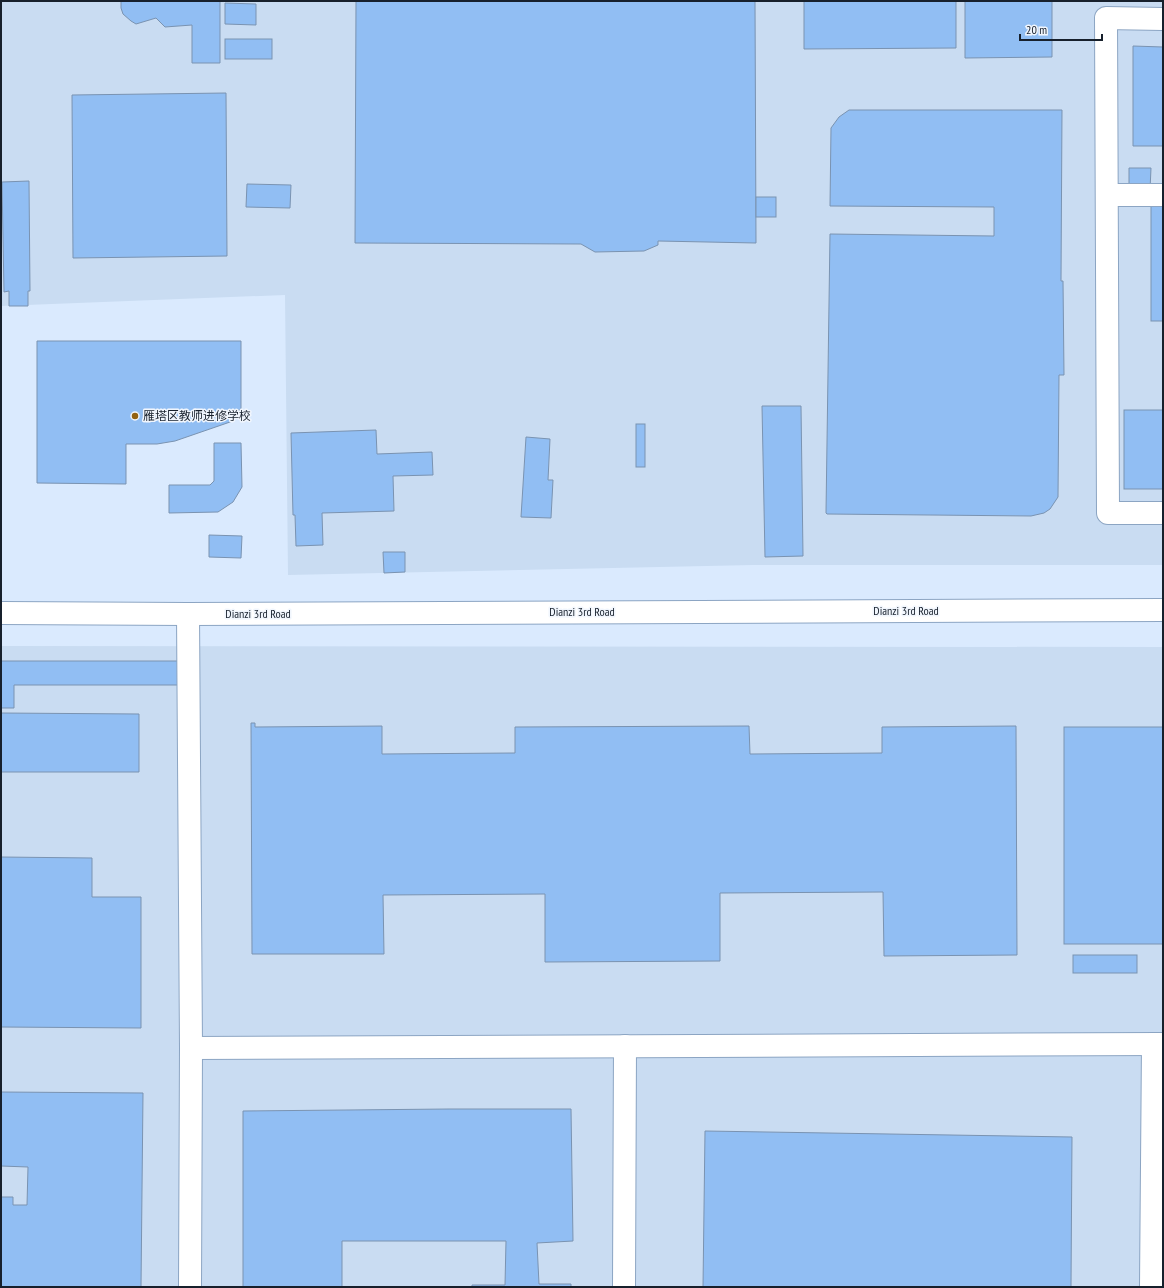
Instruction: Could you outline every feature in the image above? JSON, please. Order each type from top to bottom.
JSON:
[{"type":"street","points":[[1163,18],[1106,18],[1108,513],[1163,513]]},
{"type":"street","points":[[1107,195],[1163,195]]},
{"type":"street","name":"Dianzi 3rd Road","points":[[1,613],[188,614],[1163,610]]},
{"type":"street","points":[[188,614],[191,1048],[190,1287]]},
{"type":"street","points":[[191,1048],[1158,1044],[1151,1287]]},
{"type":"street","points":[[624,1287],[625,1046]]},
{"type":"shaded area","points":[[1,1],[1163,1],[1163,565],[753,565],[288,575],[285,295],[1,306]]},
{"type":"shaded area","points":[[1,646],[1163,647],[1163,1287],[1,1287]]},
{"type":"building","points":[[121,1],[220,1],[220,63],[192,63],[192,25],[165,27],[156,18],[136,24],[123,14]]},
{"type":"building","points":[[356,1],[755,1],[756,243],[658,241],[658,245],[644,251],[595,252],[581,244],[355,243]]},
{"type":"building","points":[[804,1],[956,1],[956,48],[804,49]]},
{"type":"building","points":[[965,1],[1052,1],[1052,57],[965,58]]},
{"type":"building","points":[[225,3],[256,4],[256,25],[225,24]]},
{"type":"building","points":[[225,39],[272,39],[272,59],[225,59]]},
{"type":"building","points":[[1133,46],[1163,47],[1163,146],[1133,146]]},
{"type":"building","points":[[226,93],[227,256],[73,258],[72,95]]},
{"type":"building","points":[[849,110],[1062,110],[1061,281],[1063,281],[1064,375],[1059,375],[1058,497],[1050,509],[1044,513],[1031,516],[826,513],[830,234],[994,236],[994,207],[830,206],[831,128],[839,117]]},
{"type":"building","points":[[1129,168],[1151,168],[1150,190],[1129,189]]},
{"type":"building","points":[[29,181],[30,291],[28,291],[28,306],[9,306],[9,291],[4,292],[2,182]]},
{"type":"building","points":[[247,184],[291,185],[290,208],[246,207]]},
{"type":"building","points":[[756,197],[776,197],[776,217],[756,217]]},
{"type":"building","points":[[1151,205],[1163,205],[1163,321],[1151,321]]},
{"type":"building","name":"雁塔区教师进修学校","points":[[37,341],[241,341],[241,410],[233,410],[233,421],[175,441],[157,444],[126,444],[126,484],[37,483]]},
{"type":"building","points":[[762,406],[801,406],[803,556],[765,557]]},
{"type":"building","points":[[1124,410],[1163,410],[1163,489],[1124,489]]},
{"type":"building","points":[[636,424],[645,424],[645,467],[636,467]]},
{"type":"building","points":[[376,430],[377,454],[432,452],[433,475],[393,476],[394,511],[322,513],[323,545],[296,546],[295,515],[293,515],[291,433]]},
{"type":"building","points":[[526,437],[550,439],[548,480],[553,480],[551,518],[521,517]]},
{"type":"building","points":[[214,443],[241,443],[242,487],[233,502],[218,512],[169,513],[169,485],[210,485],[214,481]]},
{"type":"building","points":[[209,535],[242,536],[241,558],[209,557]]},
{"type":"building","points":[[383,552],[405,552],[405,572],[384,573]]},
{"type":"building","points":[[1,661],[180,661],[180,685],[14,685],[14,708],[1,708]]},
{"type":"building","points":[[1,713],[139,714],[139,772],[1,772]]},
{"type":"building","points":[[251,723],[255,723],[255,727],[382,726],[382,754],[515,753],[515,727],[749,726],[750,754],[882,753],[882,727],[1016,726],[1017,955],[884,956],[883,892],[720,893],[720,961],[545,962],[545,894],[383,895],[384,954],[252,954]]},
{"type":"building","points":[[1064,727],[1163,727],[1163,944],[1064,944]]},
{"type":"building","points":[[1,857],[92,858],[92,897],[141,897],[141,1028],[1,1027]]},
{"type":"building","points":[[1073,955],[1137,955],[1137,973],[1073,973]]},
{"type":"building","points":[[1,1092],[143,1093],[141,1287],[1,1287],[1,1197],[13,1197],[13,1205],[27,1205],[28,1167],[1,1166]]},
{"type":"building","points":[[571,1109],[573,1241],[537,1243],[539,1284],[571,1284],[571,1287],[472,1287],[472,1285],[505,1285],[506,1241],[342,1241],[342,1287],[243,1287],[243,1111]]},
{"type":"building","points":[[705,1131],[1072,1137],[1071,1287],[703,1287]]},
{"type":"place","name":"雁塔区教师进修学校","points":[[135,416]]}]
